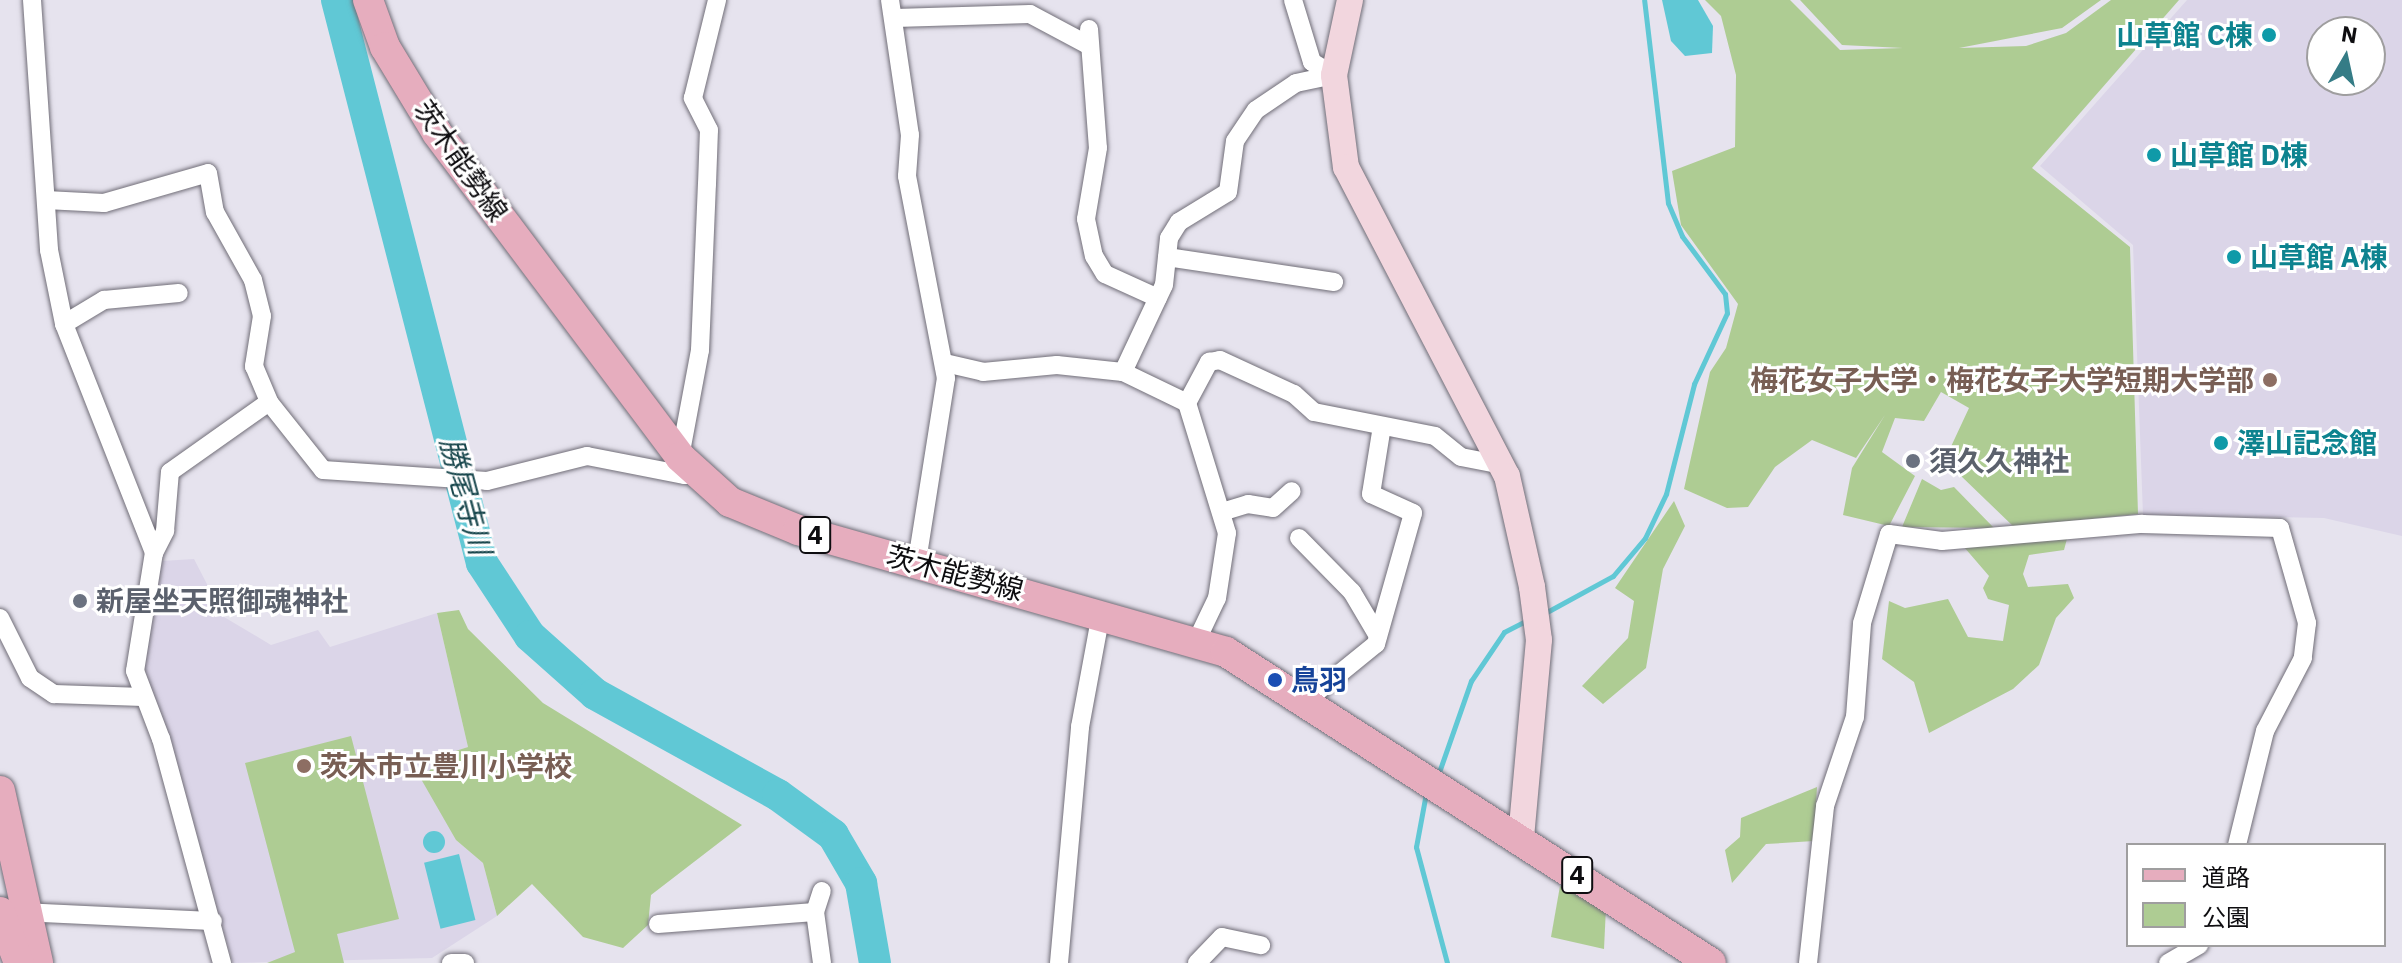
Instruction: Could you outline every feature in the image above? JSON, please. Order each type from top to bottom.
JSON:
[{"type":"main road","name":"茨木能勢線","points":[[368,0],[385,47],[437,133],[686,463],[730,502],[917,562],[1197,640],[1307,700],[1711,963]]},
{"type":"main road","points":[[0,791],[19,963]]},
{"type":"main road","points":[[6,963],[12,917]]},
{"type":"main road","points":[[12,917],[38,963]]},
{"type":"street","points":[[32,0],[46,200],[64,324],[154,553]]},
{"type":"street","points":[[46,200],[104,203],[208,173],[215,212],[253,280],[262,316],[254,366],[269,402],[323,470],[487,481],[587,456],[685,475],[700,350],[709,130],[693,98],[717,0]]},
{"type":"street","points":[[1293,0],[1312,62],[1334,75]]},
{"type":"street","points":[[1350,0],[1334,75],[1346,167],[1502,465],[1536,619],[1521,838]]},
{"type":"street","points":[[917,562],[945,363],[907,176],[910,135],[896,77],[892,9],[1030,14],[1090,37],[1098,148],[1086,219],[1094,256],[1105,274],[1158,298]]},
{"type":"street","points":[[1123,372],[1158,298],[1179,222],[1228,192],[1235,141],[1256,110],[1296,83],[1334,75]]},
{"type":"street","points":[[1167,257],[1334,282]]},
{"type":"street","points":[[64,324],[104,300],[179,293]]},
{"type":"street","points":[[1187,403],[1209,362],[1220,360],[1294,394],[1314,412],[1435,436],[1461,457],[1502,465]]},
{"type":"street","points":[[945,363],[983,372],[1057,365],[1123,372],[1187,403],[1225,511],[1217,598],[1197,640]]},
{"type":"street","points":[[222,963],[213,921],[135,671],[154,553],[165,531],[170,472],[269,402]]},
{"type":"street","points":[[1307,700],[1378,636],[1413,513],[1371,494],[1382,426]]},
{"type":"street","points":[[1225,511],[1248,504],[1273,508],[1292,491]]},
{"type":"street","points":[[1808,963],[1825,806],[1855,717],[1862,623],[1889,534],[1942,541],[2142,524],[2280,528],[2307,623],[2303,658],[2265,731],[2237,843]]},
{"type":"street","points":[[1299,538],[1352,592],[1378,636]]},
{"type":"street","points":[[1059,963],[1080,727],[1101,614]]},
{"type":"street","points":[[0,618],[30,678],[54,694],[143,697]]},
{"type":"street","points":[[822,891],[815,912],[822,963]]},
{"type":"street","points":[[658,924],[815,912]]},
{"type":"street","points":[[12,917],[213,921]]},
{"type":"street","points":[[1197,963],[1222,937],[1261,945]]},
{"type":"street","points":[[2168,963],[2196,947]]},
{"type":"street","points":[[451,963],[465,963]]},
{"type":"shaded area","name":"梅花女子大学・梅花女子大学短期大学部","points":[[2187,0],[2402,0],[2402,536],[2324,518],[2143,515],[2133,245],[2040,166]]},
{"type":"shaded area","name":"茨木市立豊川小学校","points":[[194,559],[224,617],[271,645],[318,630],[330,647],[437,613],[468,747],[446,754],[456,840],[483,863],[497,916],[432,958],[233,963],[143,662],[162,561]]},
{"type":"green space","points":[[1705,0],[1790,0],[1840,50],[1903,48],[1842,45],[1800,0],[2101,0],[2062,28],[1959,48],[2026,46],[2066,33],[2111,0],[2179,0],[2032,168],[2130,247],[2138,514],[2014,527],[1960,475],[1962,456],[1948,453],[1969,408],[1941,392],[1924,421],[1895,418],[1882,452],[1915,476],[1889,526],[1843,515],[1852,468],[1885,415],[1856,458],[1812,440],[1775,467],[1748,507],[1727,508],[1684,489],[1710,372],[1726,348],[1738,304],[1681,225],[1672,171],[1735,147],[1736,75],[1721,16]]},
{"type":"green space","points":[[1922,479],[1941,490],[1954,487],[1994,528],[1902,527]]},
{"type":"green space","points":[[1674,501],[1685,526],[1663,569],[1646,668],[1603,704],[1582,686],[1628,638],[1634,601],[1615,588]]},
{"type":"green space","points":[[2068,535],[2064,550],[2029,555],[2023,574],[2028,587],[2068,584],[2074,598],[2056,618],[2039,665],[2013,689],[1929,733],[1914,682],[1882,659],[1889,601],[1905,608],[1948,599],[1968,637],[2003,641],[2009,605],[1988,599],[1983,588],[1989,576],[1964,547]]},
{"type":"green space","points":[[459,610],[468,629],[543,703],[742,825],[651,895],[648,925],[623,948],[583,937],[532,884],[497,916],[483,863],[456,840],[421,779],[446,754],[468,747],[437,613]]},
{"type":"green space","points":[[351,736],[399,919],[337,934],[344,963],[267,963],[295,952],[245,763]]},
{"type":"green space","points":[[1817,787],[1814,841],[1766,844],[1732,883],[1725,850],[1740,837],[1741,818]]},
{"type":"green space","points":[[1560,886],[1606,907],[1604,949],[1551,937]]},
{"type":"water","points":[[1662,0],[1698,0],[1713,26],[1712,53],[1685,56],[1671,41]]},
{"type":"water","points":[[434,831],[442,834],[445,842],[442,850],[434,853],[426,850],[423,842],[426,834]]},
{"type":"water","points":[[459,854],[475,920],[441,929],[424,863]]},
{"type":"waterway","name":"勝尾寺川","points":[[337,0],[482,563],[530,636],[595,694],[778,795],[833,835],[861,883],[875,963]]},
{"type":"waterway","points":[[1545,613],[1613,576],[1645,538],[1666,494],[1694,384],[1727,313],[1725,294],[1682,236],[1668,203],[1644,0]]},
{"type":"waterway","points":[[1438,775],[1471,681],[1504,632],[1528,620]]},
{"type":"waterway","points":[[1426,793],[1416,847],[1447,963]]},
{"type":"place","name":"山草館 C棟","points":[[2269,35]]},
{"type":"place","name":"山草館 D棟","points":[[2154,155]]},
{"type":"place","name":"山草館 A棟","points":[[2234,257]]},
{"type":"place","name":"梅花女子大学・梅花女子大学短期大学部","points":[[2270,380]]},
{"type":"place","name":"澤山記念館","points":[[2221,443]]},
{"type":"place","name":"須久久神社","points":[[1913,461]]},
{"type":"place","name":"新屋坐天照御魂神社","points":[[80,601]]},
{"type":"place","name":"鳥羽","points":[[1275,680]]},
{"type":"place","name":"茨木市立豊川小学校","points":[[304,766]]}]
